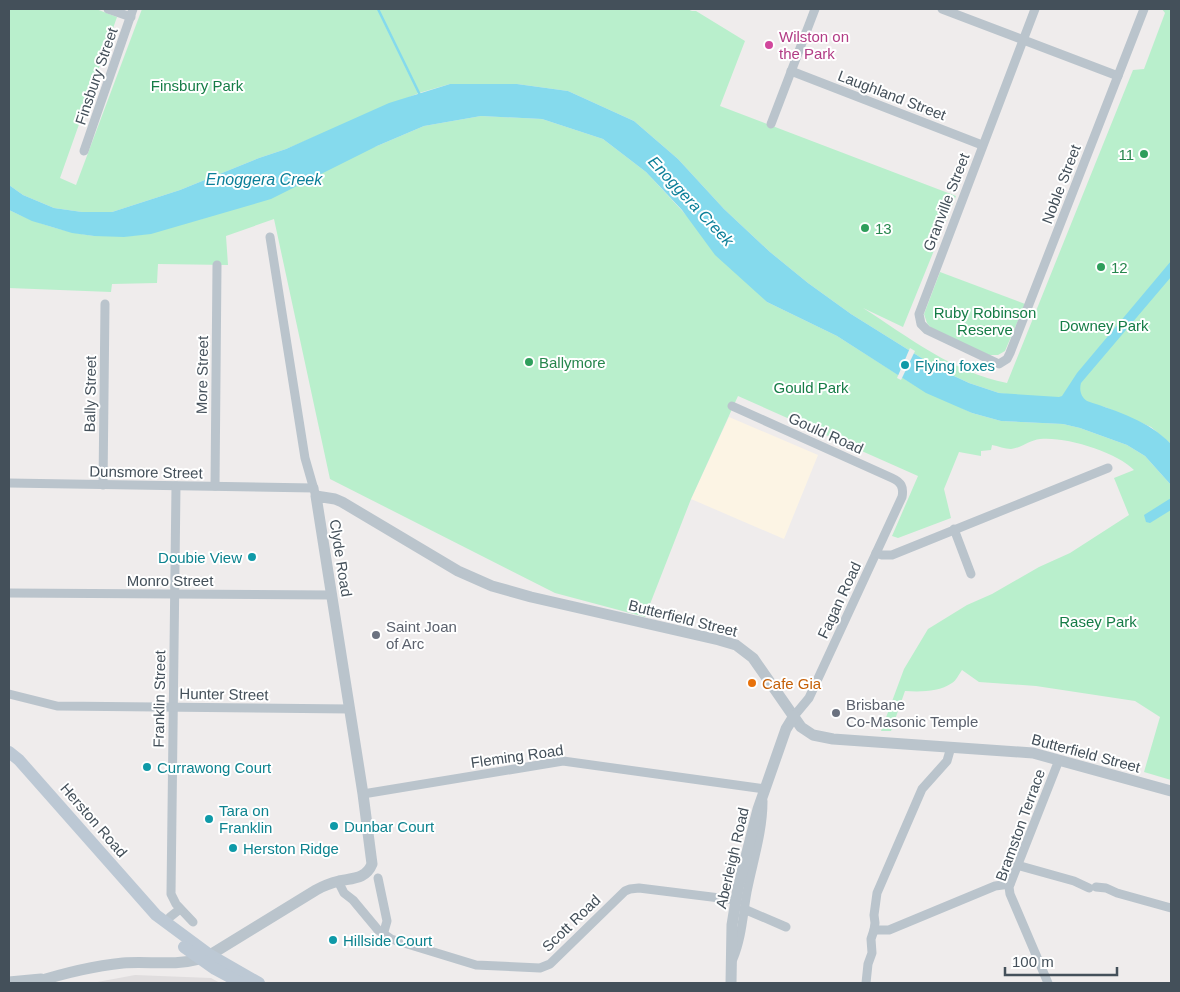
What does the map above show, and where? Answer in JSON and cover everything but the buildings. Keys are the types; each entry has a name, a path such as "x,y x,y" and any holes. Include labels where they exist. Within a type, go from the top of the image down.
{"main road":[{"name":"Herston Road","path":"9,752 19,760 153,912 205,957 241,983"},
{"name":"Herston Road","path":"205,957 259,983"}],"street":[{"path":"108,9 132,13"},
{"path":"771,124 815,9"},
{"path":"942,9 1118,76"},
{"name":"Granville Street","path":"999,364 934,335 923,327 919,320 920,308 1035,9"},
{"name":"Noble Street","path":"999,364 1007,360 1010,353 1144,9"},
{"name":"Finsbury Street","path":"84,151 132,13"},
{"name":"Laughland Street","path":"791,71 982,145"},
{"name":"Clyde Road","path":"270,237 304,451 315,492 373,860 368,872 354,878"},
{"name":"More Street","path":"215,486 217,265"},
{"name":"Bally Street","path":"103,484 105,304"},
{"name":"Gould Road","path":"732,406 892,478 900,483 903,491"},
{"path":"876,553 892,555 1108,468"},
{"name":"Dunsmore Street","path":"282,487 298,484 311,477"},
{"name":"Dunsmore Street","path":"9,483 282,487 315,492"},
{"name":"Franklin Street","path":"176,486 171,894 180,909 193,922"},
{"name":"Fagan Road","path":"794,716 809,698 903,491"},
{"name":"Butterfield Street","path":"315,492 338,500 458,570 492,586 530,597 736,645 753,658 801,727 816,736 1025,752 1171,792"},
{"path":"954,529 971,574"},
{"name":"Monro Street","path":"9,592 332,595"},
{"name":"Hunter Street","path":"9,694 57,706 350,709"},
{"name":"Aberleigh Road","path":"730,983 732,924 752,830 786,728 794,716"},
{"path":"866,983 868,964 872,952 871,939 875,923 874,915 877,893 922,789 947,761 950,747"},
{"name":"Bramston Terrace","path":"1048,983 1010,894 1010,884 1059,760"},
{"name":"Fleming Road","path":"363,794 563,761 764,791"},
{"name":"Aberleigh Road","path":"732,961 739,943 744,909 762,824 764,791"},
{"path":"1017,865 1074,881 1085,887 1104,888 1171,908"},
{"path":"9,982 29,982 122,963 178,963 205,957 316,890 338,881 354,878"},
{"path":"353,900 349,892 354,878"},
{"path":"378,878 388,921 383,935"},
{"name":"Scott Road","path":"338,881 343,892 353,900 383,935 476,965 540,968 550,964 625,891 630,889 639,888 736,900"},
{"path":"874,930 890,930 995,886 1010,884"},
{"path":"170,918 180,909"},
{"path":"744,909 786,927"}],"shaded area":[{"path":"729,417 818,455 784,539 691,499"},
{"path":"135,975 211,978 220,983 92,983"}],"green space":[{"path":"9,9 96,9 117,17 60,178 76,185 142,9 687,9 696,11 745,41 720,106 956,196 903,327 863,308 950,362 987,378 1007,383 1133,70 1144,69 1165,13 1162,9 1171,9 1171,444 1151,427 1105,407 999,393 969,383 939,369 851,314 808,283 770,252 724,209 678,159 634,121 568,91 517,84 450,84 419,93 286,149 180,190 112,212 82,212 54,208 23,195 9,185"},
{"name":"Ballymore","path":"481,116 542,119 603,139 646,172 767,302 837,336 911,383 972,413 1001,421 1063,424 1080,428 1127,445 1145,456 1171,485 1171,780 1144,772 1160,717 1135,701 1036,686 979,682 962,670 956,679 947,686 935,690 905,691 891,731 881,731 904,669 928,629 967,605 1070,553 1129,515 1114,478 1134,470 1126,463 1103,451 1063,440 1040,439 1011,449 992,445 991,450 981,451 981,456 959,452 944,489 951,518 898,538 892,536 918,476 738,396 691,499 645,617 555,593 330,479 274,219 226,236 228,265 158,264 157,283 112,284 111,292 9,288 9,210 50,226 94,236 377,146 424,126"},
{"name":"Ruby Robinson Reserve","path":"940,272 1025,304 1005,351 998,355 989,355 933,330 927,323 924,314"}],"water":[{"name":"Enoggera Creek","path":"450,84 517,84 568,91 634,121 678,159 724,209 770,252 808,283 851,314 939,369 969,383 999,393 1062,396 1077,373 1171,261 1171,277 1081,383 1080,388 1082,395 1087,401 1143,423 1171,444 1171,485 1145,456 1127,445 1063,424 1001,421 972,413 926,393 837,336 767,302 715,255 682,210 646,172 603,139 542,119 481,116 424,126 377,146 271,199 151,234 124,237 72,233 32,221 9,210 9,185 23,195 54,208 82,212 112,212 180,190 286,149 389,103"},
{"path":"1171,498 1171,510 1150,523 1146,522 1144,515"}],"pier":[{"path":"910,348 915,351 901,380 897,378"}],"waterway":[{"path":"378,9 420,95"}],"place":[{"name":"Wilston on the Park","path":"769,45"},
{"name":"11","path":"1144,154"},
{"name":"13","path":"865,228"},
{"name":"12","path":"1101,267"},
{"name":"Ballymore","path":"529,362"},
{"name":"Flying foxes","path":"905,365"},
{"name":"Doubie View","path":"252,557"},
{"name":"Saint Joan of Arc","path":"376,635"},
{"name":"Cafe Gia","path":"752,683"},
{"name":"Brisbane Co-Masonic Temple","path":"836,713"},
{"name":"Currawong Court","path":"147,767"},
{"name":"Tara on Franklin","path":"209,819"},
{"name":"Dunbar Court","path":"334,826"},
{"name":"Herston Ridge","path":"233,848"},
{"name":"Hillside Court","path":"333,940"}],"park label":[{"name":"Finsbury Park","path":"197,85"},
{"name":"Downey Park","path":"1104,325"},
{"name":"Gould Park","path":"811,387"},
{"name":"Rasey Park","path":"1098,621"}]}
